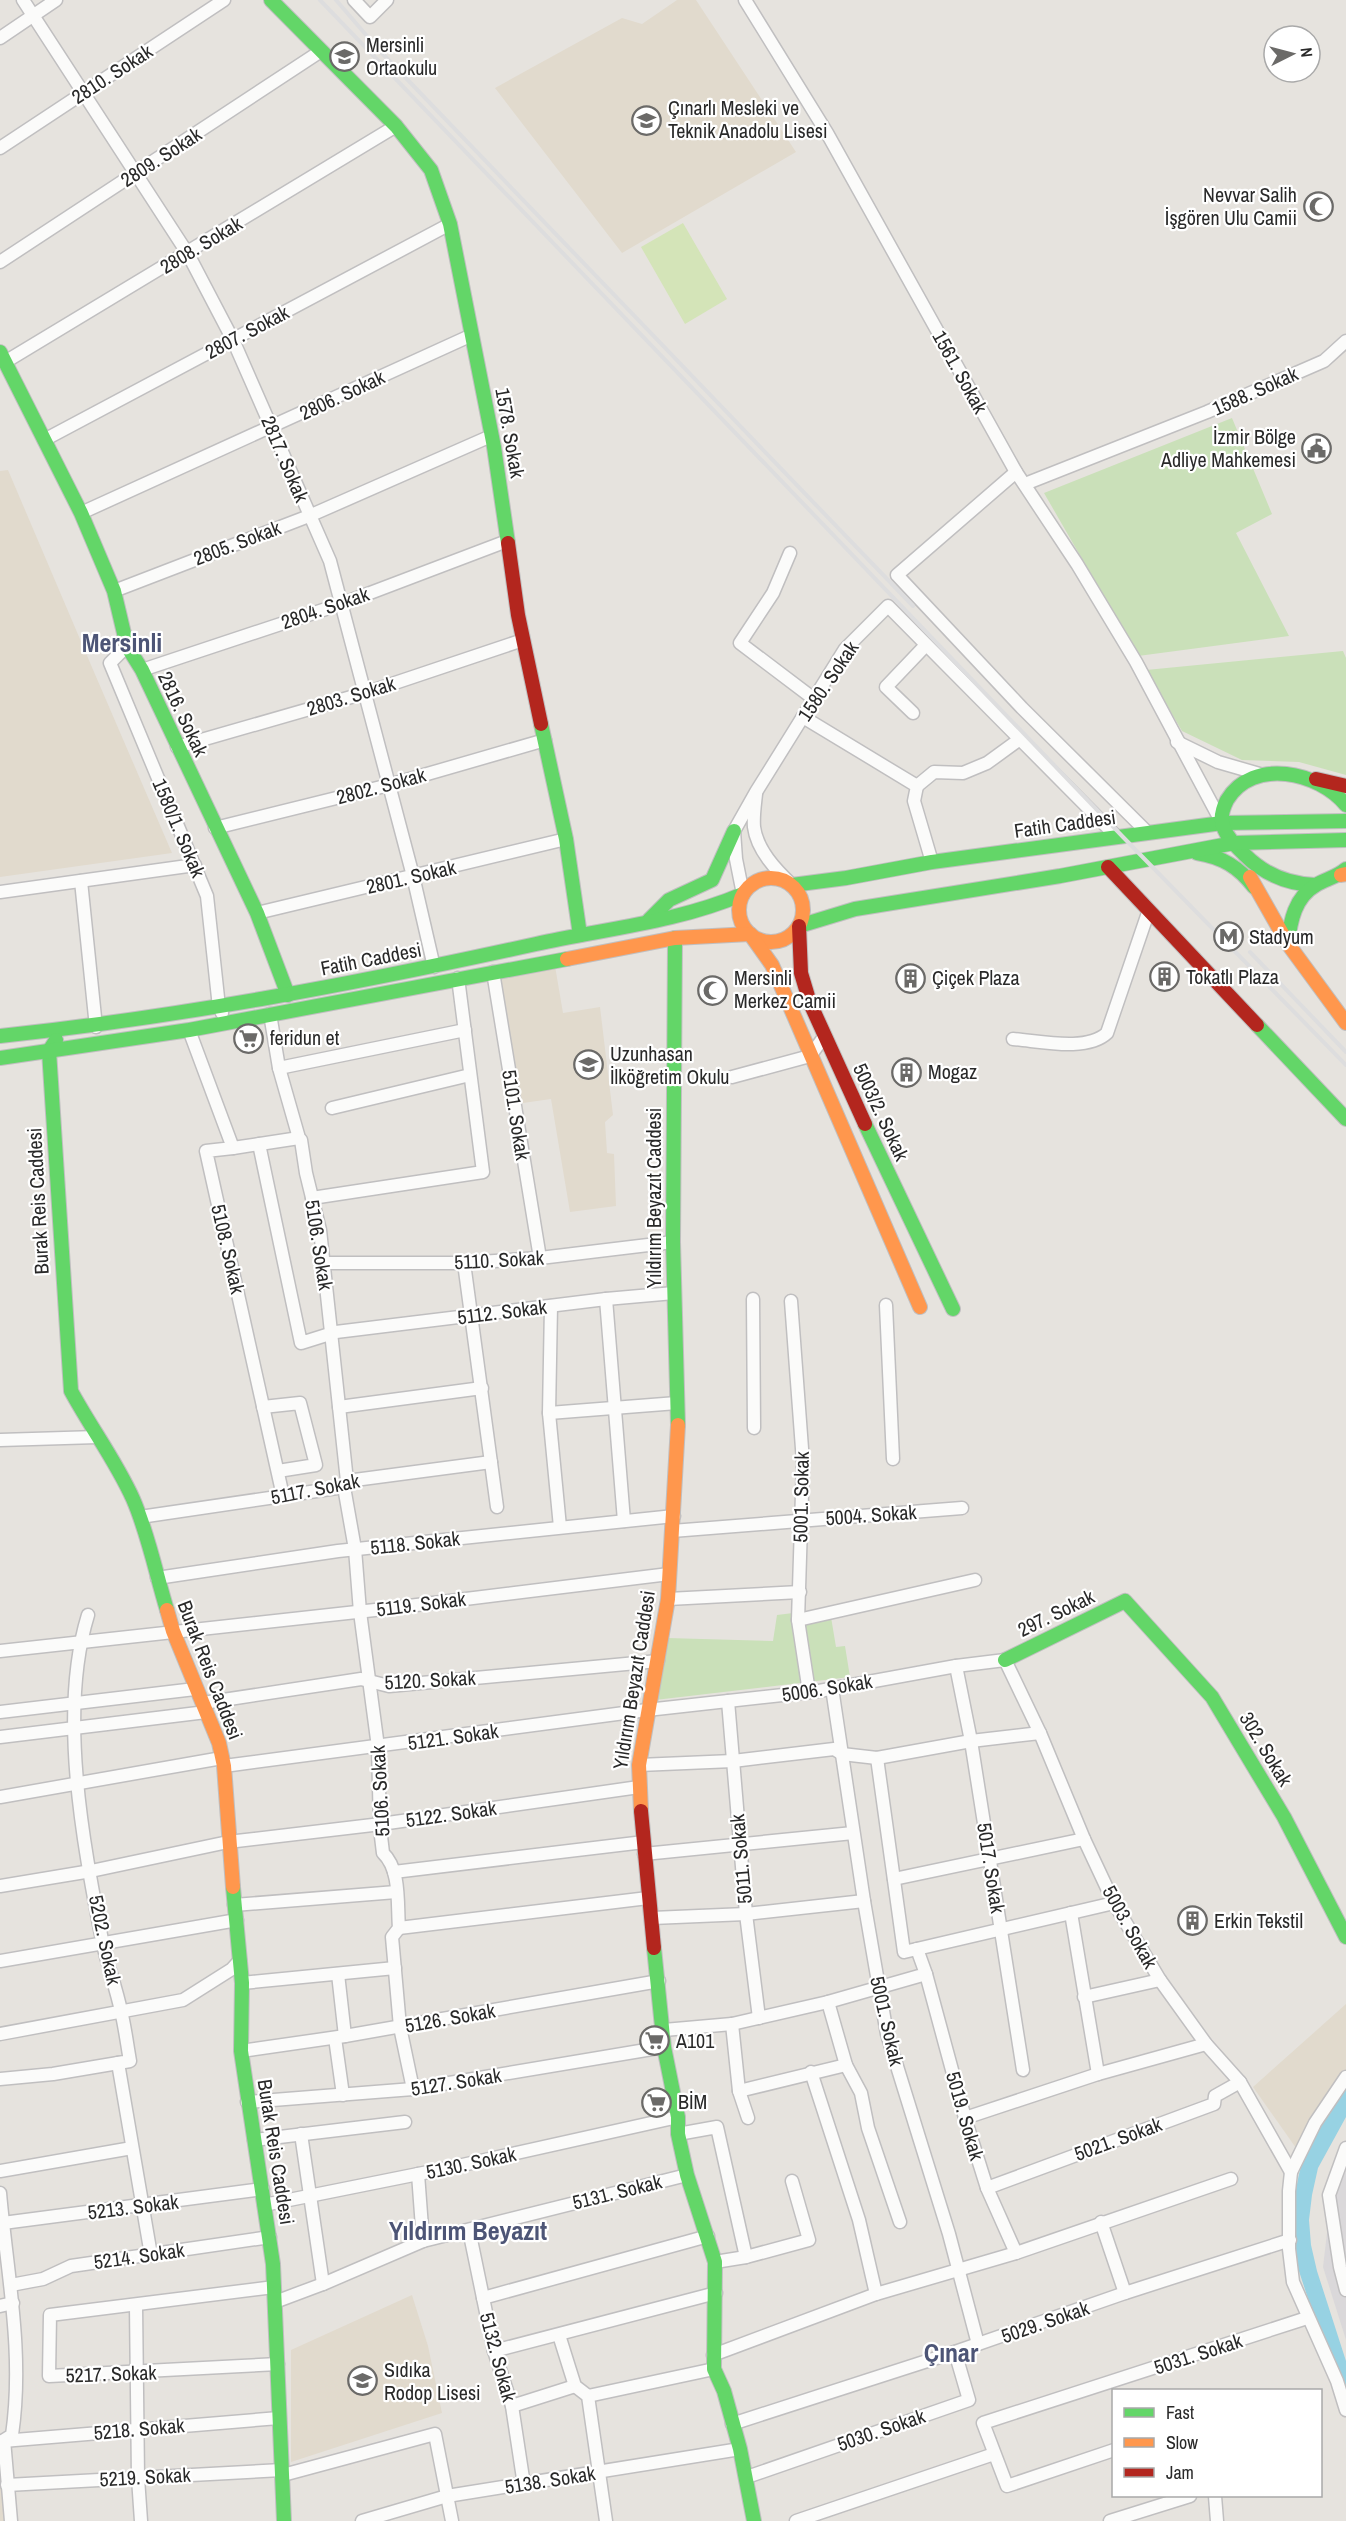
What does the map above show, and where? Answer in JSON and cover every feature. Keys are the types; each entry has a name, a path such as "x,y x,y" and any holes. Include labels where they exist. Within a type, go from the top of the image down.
{"main road":[{"name":"1578. Sokak","path":"271,0 396,126 430,170 450,224 491,435 523,640 566,839 580,935"},
{"name":"2816. Sokak","path":"2,357 81,513 114,591 127,646 141,670 257,912 288,995"},
{"path":"1254,887 1238,848 1222,823 1224,807 1233,791 1244,783 1263,775 1316,779 1346,786"},
{"path":"1316,779 1343,800 1346,806"},
{"name":"Fatih Caddesi","path":"792,885 846,878 932,862 1222,823 1346,821"},
{"path":"647,921 669,900 712,880 734,831"},
{"path":"799,926 855,909 1189,852 1346,840"},
{"path":"1238,848 1263,871 1280,880 1297,885 1315,885"},
{"path":"1189,852 1213,855 1230,862 1244,873 1288,944 1346,1023"},
{"path":"1108,867 1346,1119"},
{"path":"1288,944 1288,926 1301,898 1315,885 1344,872"},
{"path":"765,878 775,878 792,885 799,894 802,904 799,926 793,933 777,941 758,939 750,934 740,915 743,894 749,886 765,878"},
{"name":"Fatih Caddesi","path":"0,1036 96,1027 288,995 434,967 647,921 725,902 743,894"},
{"name":"5003/2. Sokak","path":"799,926 801,973 810,1003 953,1308"},
{"name":"Fatih Caddesi","path":"0,1058 189,1030 675,938 750,934"},
{"name":"5003/2. Sokak","path":"750,934 772,965 920,1307"},
{"name":"Yıldırım Beyazıt Caddesi","path":"675,938 673,1242 678,1439 668,1599 658,1662 647,1710 639,1765 639,1787 664,2047 687,2175 715,2262 714,2362 747,2476 751,2521"},
{"path":"49,1051 61,1036 96,1027"},
{"name":"Burak Reis Caddesi","path":"49,1051 71,1391 123,1476 140,1517 173,1631 195,1689 205,1708 223,1762 228,1842 242,1983 241,2051 247,2102 270,2237 284,2521"},
{"name":"297. Sokak","path":"1005,1660 1125,1601"},
{"name":"302. Sokak","path":"1125,1601 1212,1697 1284,1817 1346,1937"}],"street":[{"name":"2817. Sokak","path":"23,0 188,254 233,340 330,561 413,876 434,967"},
{"path":"0,38 56,0"},
{"name":"2810. Sokak","path":"0,148 224,0"},
{"path":"354,0 370,17 387,0"},
{"name":"1561. Sokak","path":"745,0 827,133 1016,472 1077,564 1136,662 1222,823"},
{"name":"2809. Sokak","path":"0,262 321,51"},
{"name":"2808. Sokak","path":"2,357 188,254 396,126"},
{"name":"2807. Sokak","path":"44,440 450,224"},
{"name":"2806. Sokak","path":"81,513 472,335"},
{"name":"1588. Sokak","path":"1024,484 1207,412 1324,361 1346,341"},
{"name":"2805. Sokak","path":"114,591 309,516 491,435"},
{"path":"1016,472 897,575 1022,708 1148,834"},
{"name":"2804. Sokak","path":"141,670 341,604 507,541"},
{"path":"790,553 773,593 740,643 814,699"},
{"name":"1580. Sokak","path":"734,831 845,649 888,606 1117,837"},
{"name":"2803. Sokak","path":"177,747 365,693 523,640"},
{"path":"913,713 886,687 926,645"},
{"name":"1580/1. Sokak","path":"127,646 110,663 207,896 219,1007 227,1022"},
{"path":"803,717 917,786"},
{"path":"932,862 914,801 917,786 934,772 963,773 987,764 1020,739"},
{"name":"2802. Sokak","path":"215,828 389,785 545,740"},
{"path":"1177,742 1218,762 1263,775"},
{"path":"756,792 754,827 759,840 776,870 792,885"},
{"path":"734,831 736,859 743,894"},
{"name":"2801. Sokak","path":"257,912 566,839"},
{"path":"0,892 195,866"},
{"path":"81,881 96,1027"},
{"path":"1013,1039 1087,1044 1101,1039 1107,1033 1149,910"},
{"name":"5101. Sokak","path":"493,972 540,1258"},
{"path":"312,1198 483,1172 458,978"},
{"name":"5106. Sokak","path":"270,1014 279,1068 301,1140 320,1230 346,1484 356,1549 360,1612 378,1747 383,1853 392,1861 394,1872 399,1928 392,1937 400,2027 413,2089"},
{"path":"189,1030 233,1148 299,1138"},
{"path":"279,1068 465,1030"},
{"path":"732,1077 810,1056 824,1037"},
{"path":"332,1108 471,1076"},
{"name":"5112. Sokak","path":"259,1144 301,1343 336,1332 606,1299 674,1293"},
{"name":"5108. Sokak","path":"233,1148 206,1151 283,1496"},
{"name":"5110. Sokak","path":"324,1263 464,1263 540,1258 673,1242"},
{"path":"464,1263 496,1507"},
{"path":"606,1299 624,1521"},
{"path":"753,1299 754,1428"},
{"name":"5001. Sokak","path":"791,1301 803,1462 798,1620 808,1692"},
{"path":"886,1305 893,1459"},
{"path":"551,1306 549,1413 560,1527"},
{"path":"339,1407 482,1388"},
{"path":"263,1407 300,1403 316,1465 278,1471"},
{"path":"549,1413 676,1403"},
{"path":"0,1440 98,1437"},
{"name":"5117. Sokak","path":"140,1517 491,1462"},
{"name":"5004. Sokak","path":"672,1532 962,1508"},
{"name":"5118. Sokak","path":"157,1578 356,1549 674,1516"},
{"name":"5119. Sokak","path":"0,1651 360,1612 669,1574"},
{"path":"798,1620 975,1580"},
{"path":"668,1599 800,1592"},
{"name":"5202. Sokak","path":"88,1614 79,1643 74,1728 76,1782 102,1942 122,2012 130,2061 118,2063"},
{"name":"5006. Sokak","path":"647,1710 808,1692 956,1665 1005,1660"},
{"name":"5003. Sokak","path":"1005,1660 1040,1733 1084,1839 1114,1903 1160,1980 1206,2044 1240,2082 1291,2172"},
{"name":"5120. Sokak","path":"0,1737 205,1708 361,1679 389,1686 658,1662"},
{"name":"5017. Sokak","path":"956,1665 971,1741 1023,2070"},
{"name":"5001. Sokak","path":"832,1688 853,1833 887,2034 909,2110 914,2116 978,2344"},
{"path":"0,1712 76,1701 195,1689"},
{"name":"5011. Sokak","path":"728,1701 746,1914 759,2018"},
{"name":"5121. Sokak","path":"0,1797 76,1782 223,1762 378,1747 647,1710"},
{"path":"639,1765 733,1761 834,1749 842,1754 877,1758 971,1741 1040,1733"},
{"path":"877,1758 904,1952 1114,1903"},
{"name":"5122. Sokak","path":"0,1886 91,1871 228,1842 381,1824 639,1787"},
{"path":"394,1872 644,1848 740,1844 853,1833"},
{"path":"894,1879 1084,1839"},
{"path":"234,1905 396,1892"},
{"path":"399,1928 648,1898"},
{"path":"652,1918 746,1914 864,1901"},
{"path":"1071,1913 1098,2074"},
{"path":"0,1961 237,1920"},
{"name":"5019. Sokak","path":"917,1949 987,2188 1016,2253"},
{"path":"0,2034 183,2000 232,1969 240,1960"},
{"path":"242,1983 395,1968"},
{"path":"338,1974 343,2094"},
{"path":"664,2030 732,2024 828,2002 926,1974"},
{"path":"1084,1997 1160,1980"},
{"name":"5126. Sokak","path":"241,2051 400,2027 659,1981"},
{"path":"828,2002 846,2065 861,2093 872,2138 900,2222"},
{"path":"732,2024 739,2091 748,2118"},
{"path":"965,2118 1098,2074 1206,2044"},
{"name":"5127. Sokak","path":"247,2102 413,2089 664,2047"},
{"path":"0,2079 53,2074 118,2063 151,2255"},
{"path":"739,2091 846,2065"},
{"path":"811,2072 859,2220 876,2294"},
{"path":"1346,2077 1315,2123 1291,2172 1290,2240 1293,2282 1307,2318 1337,2381 1346,2410"},
{"name":"5021. Sokak","path":"987,2188 1214,2104 1215,2096 1240,2082"},
{"name":"5130. Sokak","path":"264,2205 678,2117"},
{"path":"254,2140 405,2122"},
{"path":"678,2134 717,2127 746,2257"},
{"path":"301,2134 323,2284"},
{"path":"0,2172 132,2148"},
{"path":"1346,2148 1329,2195 1340,2267 1346,2290"},
{"path":"418,2174 423,2241"},
{"name":"5131. Sokak","path":"275,2302 423,2241 687,2175"},
{"path":"588,2396 714,2362 876,2294 1016,2253 1231,2179"},
{"path":"715,2262 746,2257 809,2240 792,2181"},
{"name":"5213. Sokak","path":"3,2223 263,2189"},
{"path":"0,2193 13,2303 17,2375 12,2434 2,2441 11,2521"},
{"path":"1101,2222 1125,2294"},
{"name":"5132. Sokak","path":"469,2230 494,2351 512,2406 524,2485"},
{"path":"483,2298 708,2236"},
{"name":"5214. Sokak","path":"11,2285 43,2279 71,2266 270,2237"},
{"name":"5029. Sokak","path":"732,2424 1290,2240"},
{"name":"5217. Sokak","path":"274,2287 50,2315 49,2376 278,2364"},
{"path":"494,2351 716,2293"},
{"path":"0,2306 13,2303"},
{"path":"136,2306 138,2478 141,2521"},
{"name":"5031. Sokak","path":"994,2454 983,2423 1307,2318"},
{"path":"559,2335 575,2386 588,2396 597,2472 606,2521"},
{"name":"5030. Sokak","path":"747,2476 969,2400 955,2352"},
{"path":"512,2406 575,2386"},
{"name":"5218. Sokak","path":"2,2441 279,2418"},
{"name":"5219. Sokak","path":"7,2485 283,2473 435,2434 447,2496"},
{"name":"5138. Sokak","path":"362,2521 447,2496 740,2449"},
{"path":"796,2521 994,2454 1007,2486 1112,2450"},
{"path":"447,2496 452,2521"},
{"path":"1110,2521 1187,2497"},
{"path":"1215,2497 1217,2521"}],"shaded area":[{"name":"Çınarlı Mesleki ve Teknik Anadolu Lisesi","path":"677,0 696,0 796,152 622,253 495,88 622,18 642,24"},
{"path":"8,470 172,853 0,877 0,471"},
{"path":"555,966 563,1013 600,1007 613,1115 605,1122 607,1153 614,1154 616,1206 570,1212 551,1099 516,1104 497,977"},
{"path":"1346,2004 1346,2070 1296,2148 1253,2087"},
{"path":"1346,2149 1346,2340 1323,2267 1335,2165"},
{"name":"Sıdıka Rodop Lisesi","path":"412,2295 428,2346 442,2413 291,2462 291,2350"},
{"path":"0,2454 8,2521 0,2521"}],"green space":[{"path":"683,223 727,299 685,324 641,247"},
{"path":"1232,418 1272,514 1236,533 1289,636 1138,656 1044,493"},
{"path":"1343,651 1346,658 1346,775 1299,762 1242,760 1182,731 1146,670"},
{"path":"793,1613 831,1617 836,1647 845,1646 850,1677 655,1700 667,1638 773,1641 777,1615"}],"water":[{"path":"1346,2084 1346,2117 1318,2168 1309,2220 1311,2245 1317,2271 1346,2361 1346,2414 1294,2256 1294,2199 1306,2150 1327,2111"}],"railway":[{"path":"320,0 1123,837 1346,1065"},
{"path":"336,0 379,50 913,606"},
{"path":"1250,952 1346,1052"}],"traffic: fast":[{"path":"271,0 396,126 431,170 450,224 494,447 508,543"},
{"path":"0,352 81,513 114,591 127,646 142,670 257,913 288,995"},
{"path":"541,724 566,839 580,935"},
{"path":"1315,885 1295,883 1277,877 1253,862 1232,842 1225,830 1222,820 1224,806 1238,787 1253,778 1269,774 1286,774 1320,784 1346,805"},
{"path":"792,885 846,878 932,862 1222,823 1346,821"},
{"path":"649,920 669,900 712,880 734,831"},
{"path":"799,926 855,909 1060,876 1234,843 1346,840"},
{"path":"1197,853 1229,864 1254,887"},
{"path":"1288,944 1292,918 1303,896 1316,885 1346,869"},
{"path":"0,1036 202,1009 336,985 641,924 693,912 743,894"},
{"path":"675,938 673,1242 678,1425"},
{"path":"0,1058 189,1030 567,959"},
{"path":"1257,1025 1346,1119"},
{"path":"56,1040 49,1051 71,1391 133,1499 167,1610"},
{"path":"865,1124 953,1309"},
{"path":"1005,1660 1125,1601 1212,1697 1284,1817 1346,1937"},
{"path":"233,1887 242,1983 241,2051 273,2264 284,2521"},
{"path":"654,1948 664,2047 678,2117 678,2134 687,2175 715,2262 714,2369 724,2391 740,2449 754,2521"}],"traffic: slow":[{"path":"1341,875 1346,874"},
{"path":"1250,877 1288,944 1346,1023"},
{"path":"771,878 789,884 797,892 803,910 797,928 789,936 771,942 753,936 745,928 739,910 745,892 753,884 771,878"},
{"path":"750,934 772,965 920,1307"},
{"path":"567,959 675,938 750,934"},
{"path":"641,1811 639,1765 668,1599 678,1425"},
{"path":"167,1610 173,1631 219,1743 224,1766 233,1887"}],"traffic: jam":[{"path":"508,543 518,615 541,724"},
{"path":"1316,779 1346,786"},
{"path":"1108,867 1257,1025"},
{"path":"799,926 801,973 810,1003 865,1124"},
{"path":"641,1811 654,1948"}],"place":[{"name":"Mersinli Ortaokulu","path":"345,56"},
{"name":"Çınarlı Mesleki ve Teknik Anadolu Lisesi","path":"647,120"},
{"name":"Nevvar Salih İşgören Ulu Camii","path":"1318,206"},
{"name":"İzmir Bölge Adliye Mahkemesi","path":"1317,449"},
{"name":"Stadyum","path":"1228,937"},
{"name":"Tokatlı Plaza","path":"1165,977"},
{"name":"Çiçek Plaza","path":"911,978"},
{"name":"Mersinli Merkez Camii","path":"713,990"},
{"name":"feridun et","path":"249,1038"},
{"name":"Uzunhasan İlköğretim Okulu","path":"589,1065"},
{"name":"Mogaz","path":"907,1072"},
{"name":"Erkin Tekstil","path":"1193,1921"},
{"name":"A101","path":"655,2041"},
{"name":"BİM","path":"657,2102"},
{"name":"Sıdıka Rodop Lisesi","path":"363,2381"}],"district":[{"name":"Mersinli","path":"122,643"},
{"name":"Yıldırım Beyazıt","path":"468,2231"},
{"name":"Çınar","path":"951,2353"}]}
